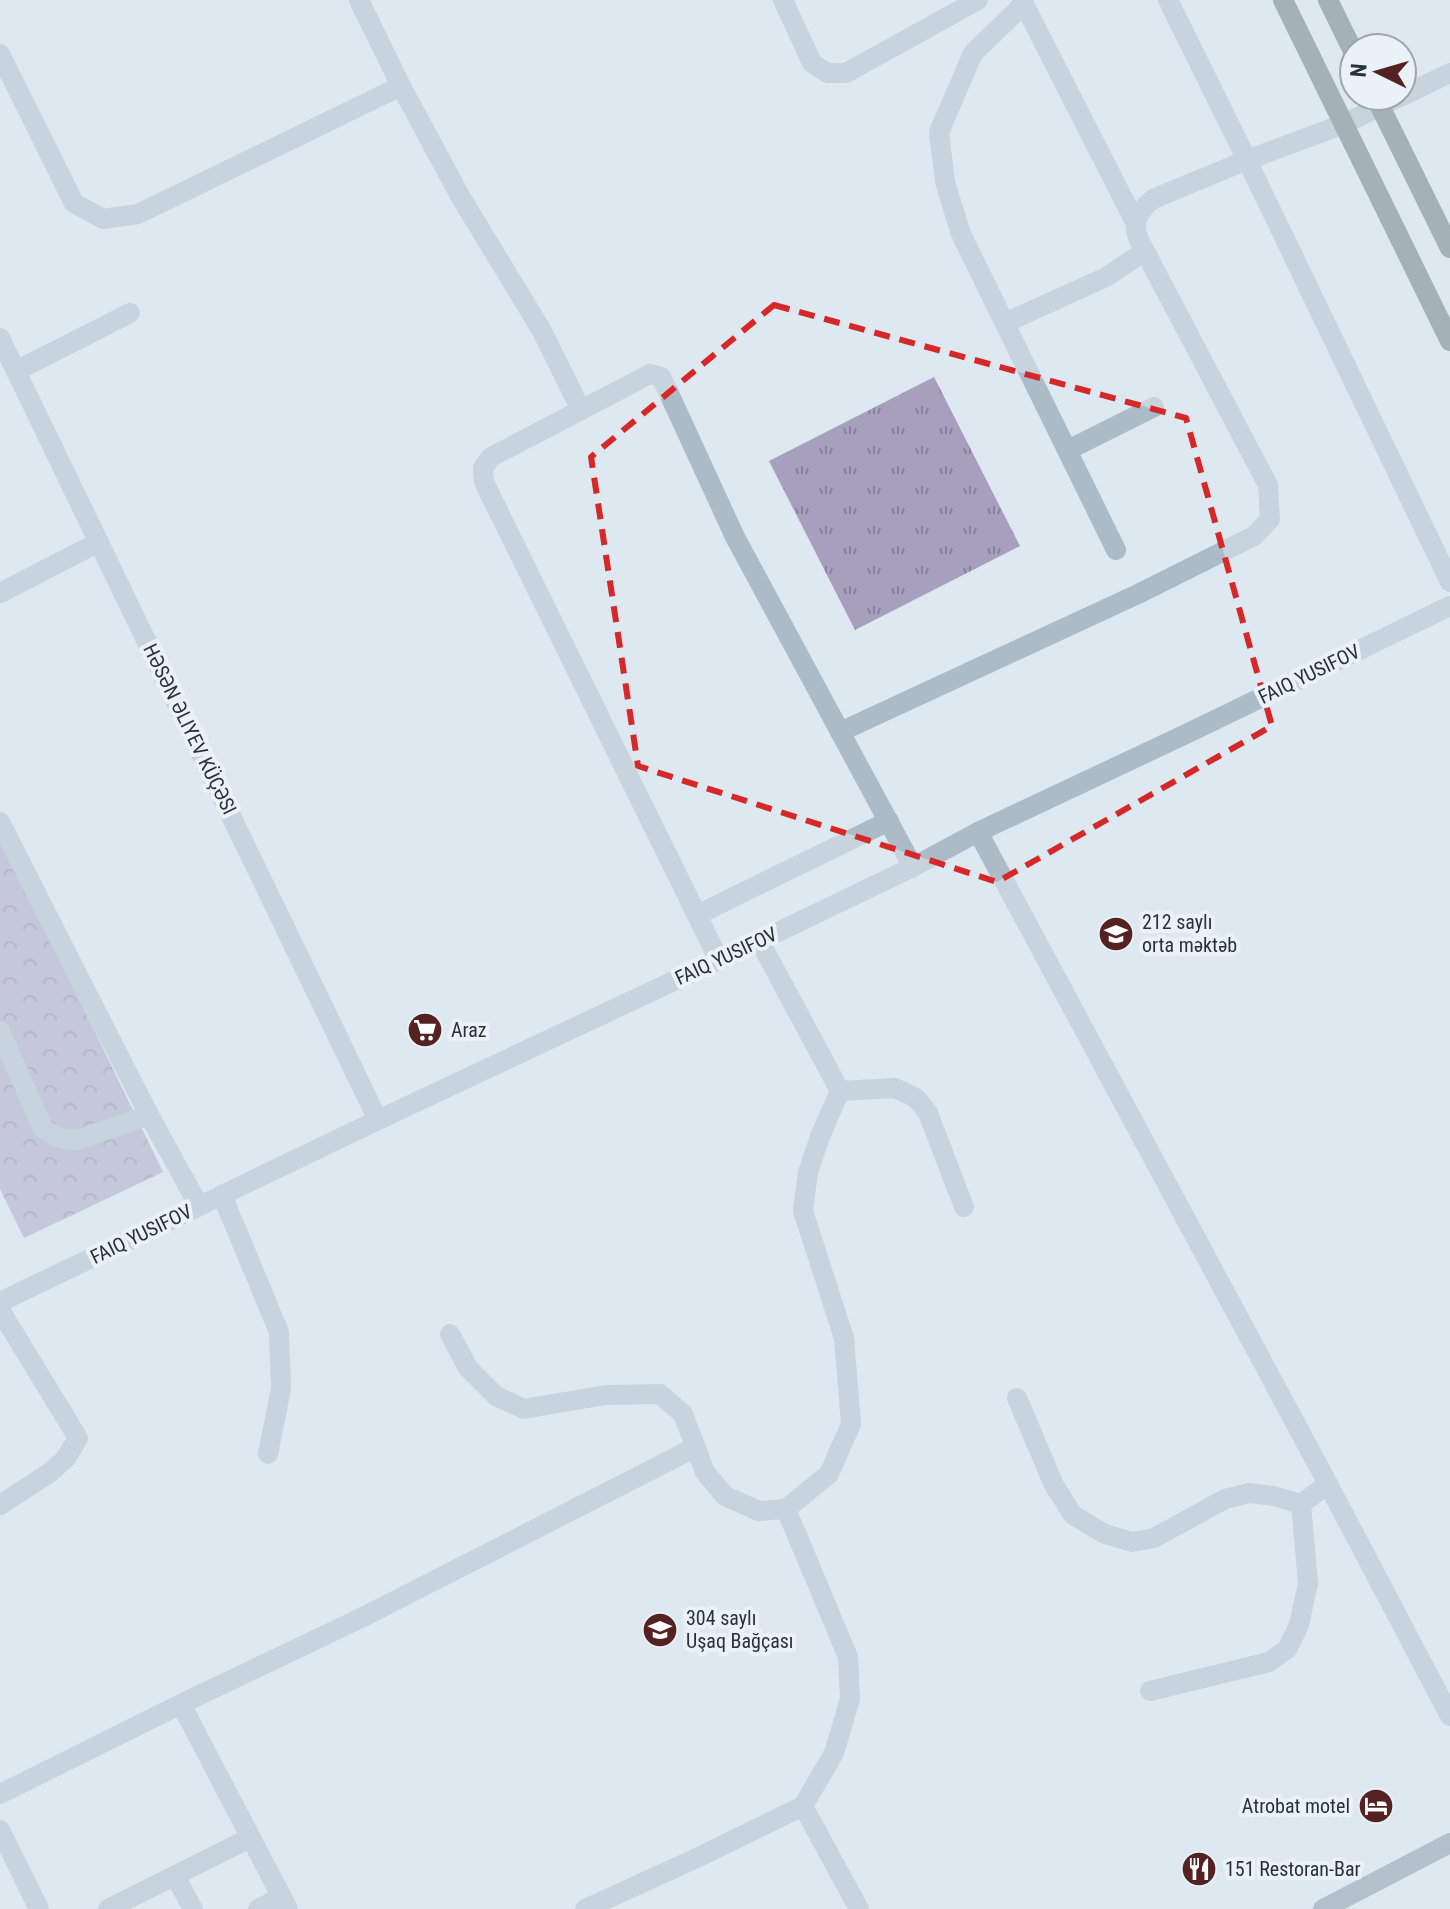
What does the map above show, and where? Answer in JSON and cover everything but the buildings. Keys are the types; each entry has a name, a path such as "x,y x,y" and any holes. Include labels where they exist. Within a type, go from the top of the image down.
{"main road":[{"path":"1283,0 1450,341"},
{"path":"1328,0 1344,32"},
{"path":"1383,112 1450,248"},
{"path":"1323,1909 1450,1843"}],"street":[{"path":"359,0 460,196 542,331 581,410"},
{"path":"783,0 812,63 827,73 846,73 978,0"},
{"path":"1168,0 1450,582"},
{"path":"1116,550 961,234 945,182 939,132 973,53 1023,2 1135,222"},
{"path":"0,54 74,203 103,219 138,214 401,86"},
{"path":"1418,88 1450,73"},
{"path":"840,732 1138,594 1254,536 1270,519 1268,485 1175,312 1135,231 1135,222 1140,210 1153,199 1344,124 1362,112"},
{"path":"1005,323 1106,277 1145,251"},
{"path":"16,371 130,313"},
{"name":"HƏSƏN ƏLIYEV KÜÇƏSI","path":"0,338 378,1120"},
{"path":"719,960 484,482 483,468 491,457 650,374 661,377 735,537 913,867"},
{"path":"1068,450 1154,407"},
{"path":"0,593 99,542"},
{"name":"FAIQ YUSIFOV","path":"0,1302 913,867 978,832 1450,606"},
{"path":"697,915 889,821"},
{"path":"1,828 199,1206"},
{"path":"978,832 1450,1716"},
{"path":"759,940 840,1091"},
{"path":"0,1031 43,1129 62,1139 77,1140 149,1115"},
{"path":"840,1091 895,1088 916,1098 928,1113 964,1207"},
{"path":"450,1334 468,1368 496,1396 524,1409 605,1395 660,1394 683,1414 705,1472 725,1496 759,1511 786,1509 829,1474 851,1424 844,1338 803,1211 808,1172 840,1091"},
{"path":"222,1195 279,1332 281,1389 268,1454"},
{"path":"0,1310 78,1438 66,1458 51,1472 0,1505"},
{"path":"1017,1398 1054,1485 1073,1515 1105,1534 1132,1542 1154,1538 1225,1499 1249,1493 1301,1504"},
{"path":"0,1794 363,1617 696,1447"},
{"path":"1301,1504 1328,1484"},
{"path":"1150,1691 1269,1662 1287,1649 1299,1625 1308,1583 1301,1504"},
{"path":"585,1909 803,1806 834,1753 850,1699 848,1657 786,1509"},
{"path":"181,1704 285,1903 258,1909"},
{"path":"803,1806 859,1909"},
{"path":"0,1830 39,1909"},
{"path":"108,1909 250,1838"},
{"path":"0,1878 20,1868"},
{"path":"175,1876 193,1909"}],"highlighted area":[{"path":"774,305 1186,418 1272,726 997,882 638,766 591,457"}],"green space":[{"path":"934,377 1020,546 855,630 769,461"},
{"path":"0,836 163,1172 24,1238 0,1189"}],"place":[{"name":"212 saylı orta məktəb","path":"1116,934"},
{"name":"Araz","path":"425,1030"},
{"name":"304 saylı Uşaq Bağçası","path":"660,1630"},
{"name":"Atrobat motel","path":"1376,1806"},
{"name":"151 Restoran-Bar","path":"1199,1869"}]}
